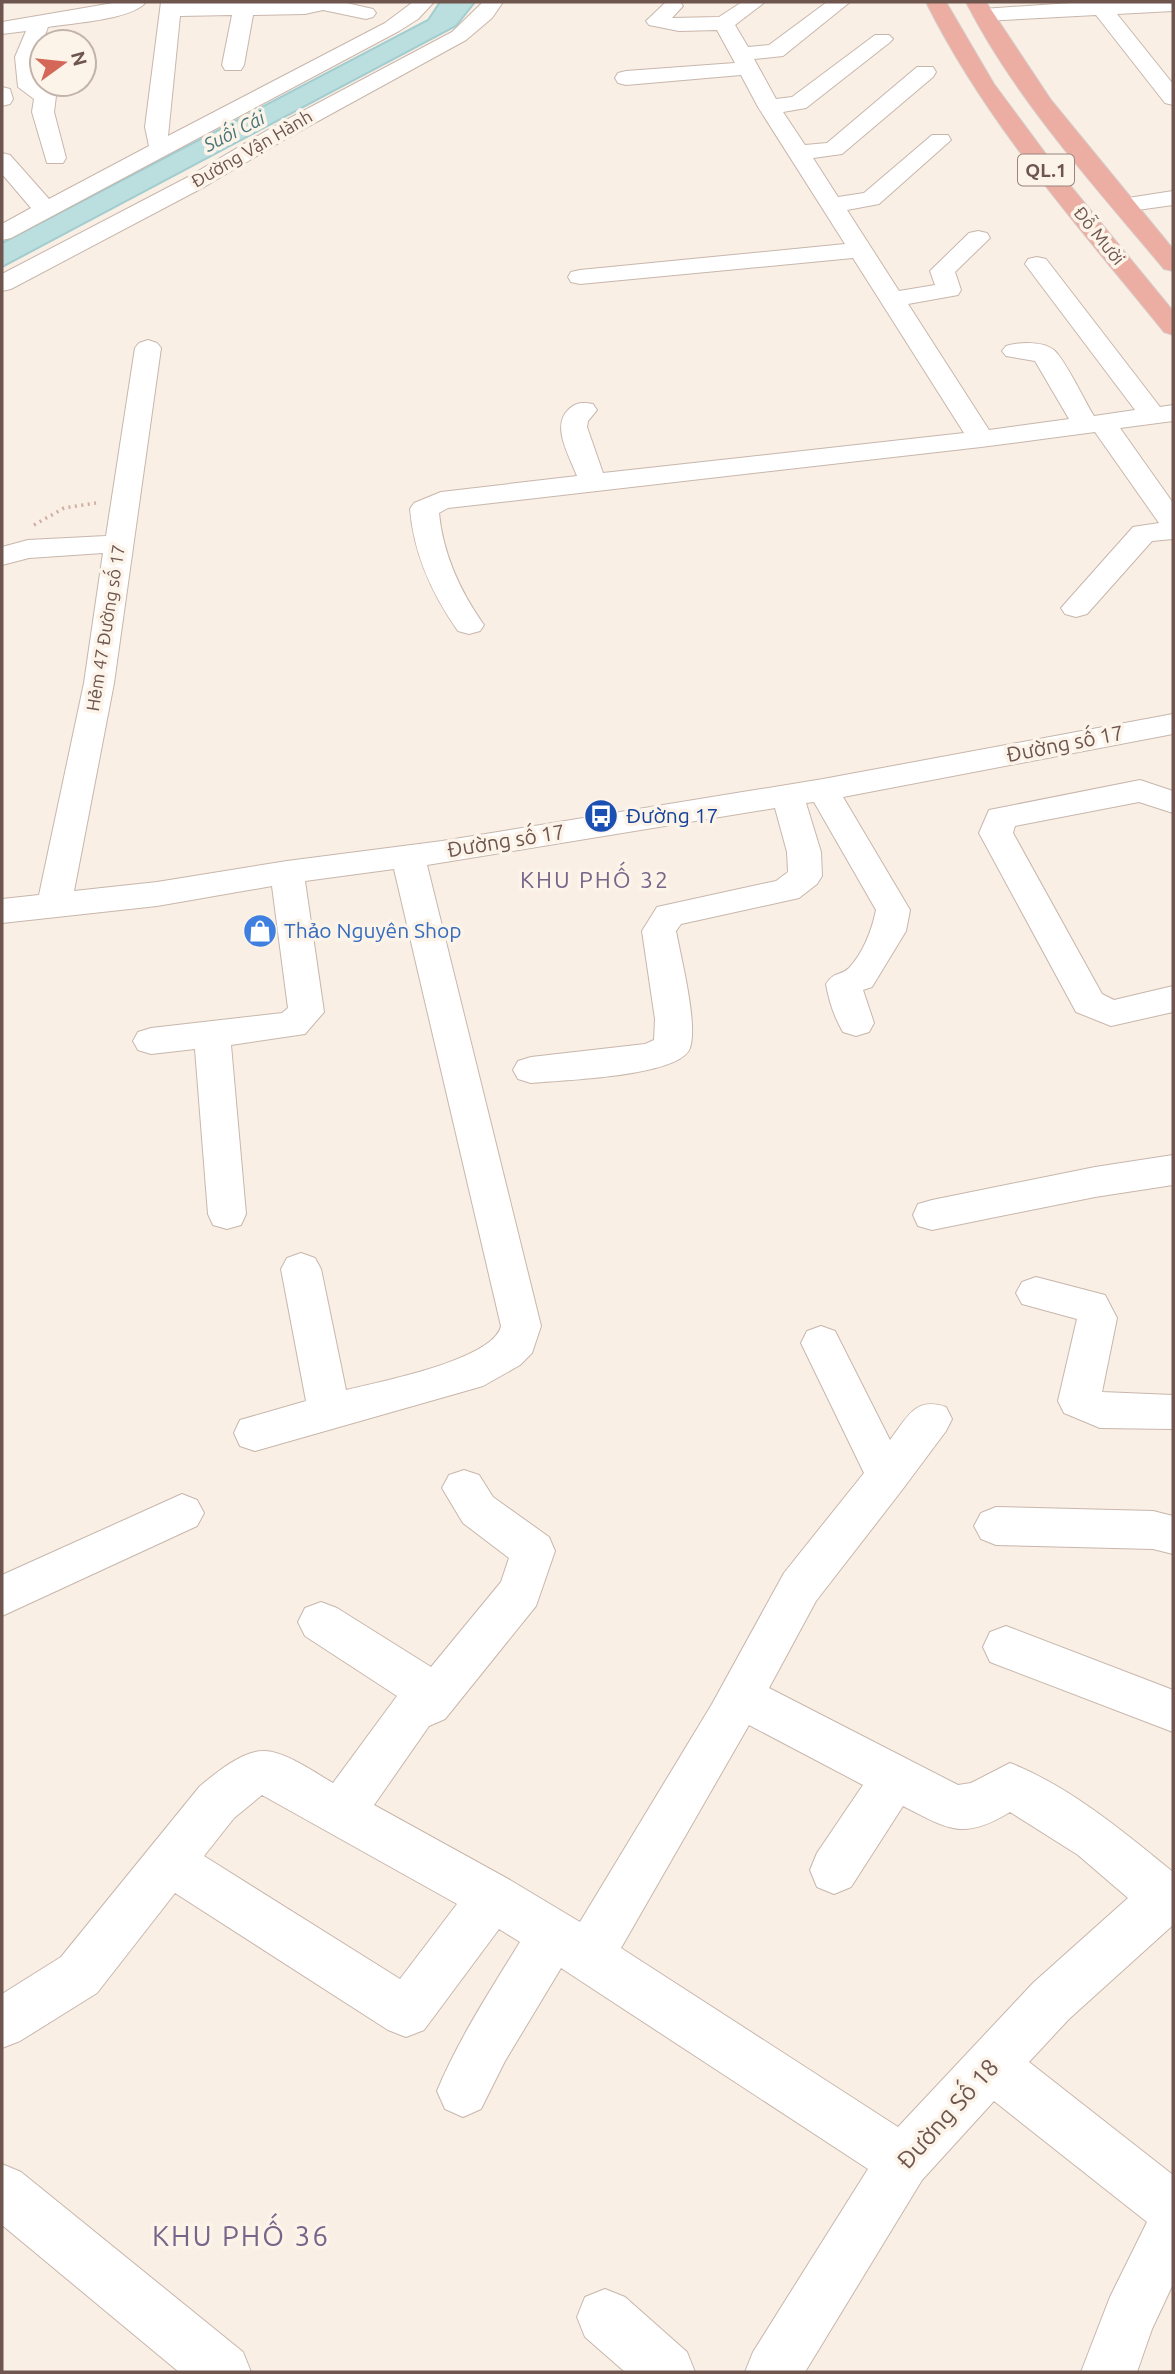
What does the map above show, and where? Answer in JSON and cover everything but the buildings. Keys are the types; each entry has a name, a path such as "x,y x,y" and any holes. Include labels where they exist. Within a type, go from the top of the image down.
{"highway":[{"name":"Đỗ Mười","path":"936,2 984,86 1052,177 1173,327"},
{"name":"Đỗ Mười","path":"953,2 992,71 1102,220 1173,305"},
{"name":"Đỗ Mười","path":"989,8 1040,99 1134,203 1173,236"},
{"name":"Đỗ Mười","path":"1134,203 1173,264"}],"street":[{"path":"2,28 117,10 136,2"},
{"name":"Đường Vận Hành","path":"2,233 393,27 424,2"},
{"name":"Đường Vận Hành","path":"2,284 196,182 351,93 459,36 485,14 493,2"},
{"path":"673,6 656,21 679,25 724,23 755,2"},
{"path":"626,78 746,61 775,51 840,2"},
{"path":"162,149 157,140 156,127 171,6 305,8 323,4 366,13"},
{"path":"1098,5 1173,98"},
{"path":"989,8 1173,5"},
{"path":"233,65 239,7"},
{"path":"39,23 26,57 29,87 45,96 43,112 55,158"},
{"path":"724,23 769,107 981,439"},
{"path":"769,107 798,103 882,39"},
{"path":"799,153 834,149 925,72"},
{"path":"832,205 871,200 940,140"},
{"path":"2,160 46,210"},
{"path":"1134,203 1173,198"},
{"path":"894,299 949,290 942,271 978,238"},
{"path":"580,277 862,250"},
{"path":"1037,264 1163,415"},
{"name":"Hẻm 47 Đường số 17","path":"54,905 99,683 148,348"},
{"path":"1016,351 1038,352 1045,356 1173,523"},
{"path":"583,410 575,418 573,427 593,483"},
{"path":"469,625 454,604 425,532 424,509 441,500 981,439 1163,415"},
{"path":"1076,608 1143,533 1173,530"},
{"path":"2,556 28,549 119,544"},
{"name":"Đường số 17","path":"2,911 157,894 788,796 1173,724"},
{"path":"823,790 893,910 889,931 860,978 844,984 847,1001 856,1023"},
{"path":"1173,802 1140,790 1001,818 996,833 1088,1003 1111,1013 1173,999"},
{"path":"531,1070 650,1057 672,1047 673,1019 659,931 669,915 787,890 805,876 804,852 788,796"},
{"path":"255,1433 484,1367 519,1341 521,1326 408,856"},
{"path":"151,1041 292,1025 306,1012 287,872"},
{"path":"212,1034 227,1214"},
{"path":"932,1215 1095,1182 1173,1170"},
{"path":"301,1269 329,1412"},
{"path":"1036,1293 1091,1306 1097,1318 1079,1401 1100,1411 1173,1412"},
{"path":"821,1343 887,1477"},
{"path":"463,2091 488,2043 571,1945 740,1697 800,1587 931,1419"},
{"path":"341,1812 413,1711 429,1704 520,1592 533,1550 478,1510 464,1488"},
{"path":"2,1596 182,1513"},
{"path":"996,1526 1153,1530 1173,1535"},
{"path":"321,1622 436,1696"},
{"path":"1006,1647 1173,1711"},
{"path":"740,1697 955,1808 979,1804 1010,1785 1095,1839 1171,1899"},
{"path":"2,2023 79,1975 217,1802 244,1780 262,1773 277,1777 493,1897 903,2161"},
{"path":"834,1870 895,1777"},
{"path":"169,1861 406,2012 493,1897"},
{"name":"Đường Số 18","path":"773,2372 903,2161 1051,2001 1143,1916 1171,1899"},
{"path":"991,2065 1173,2208"},
{"path":"2,2191 223,2372"},
{"path":"1109,2372 1137,2295 1173,2228"},
{"path":"605,2317 667,2372"}],"path":[{"path":"31,527 49,513 70,504 125,501"}],"water":[{"name":"Suối Cái","path":"440,2 475,2 456,26 2,267 2,243 428,20"}],"place":[{"name":"Đường 17","path":"601,816"},
{"name":"Thảo Nguyên Shop","path":"260,931"}],"district":[{"name":"KHU PHỐ 32","path":"595,880"},
{"name":"KHU PHỐ 36","path":"241,2236"}]}
